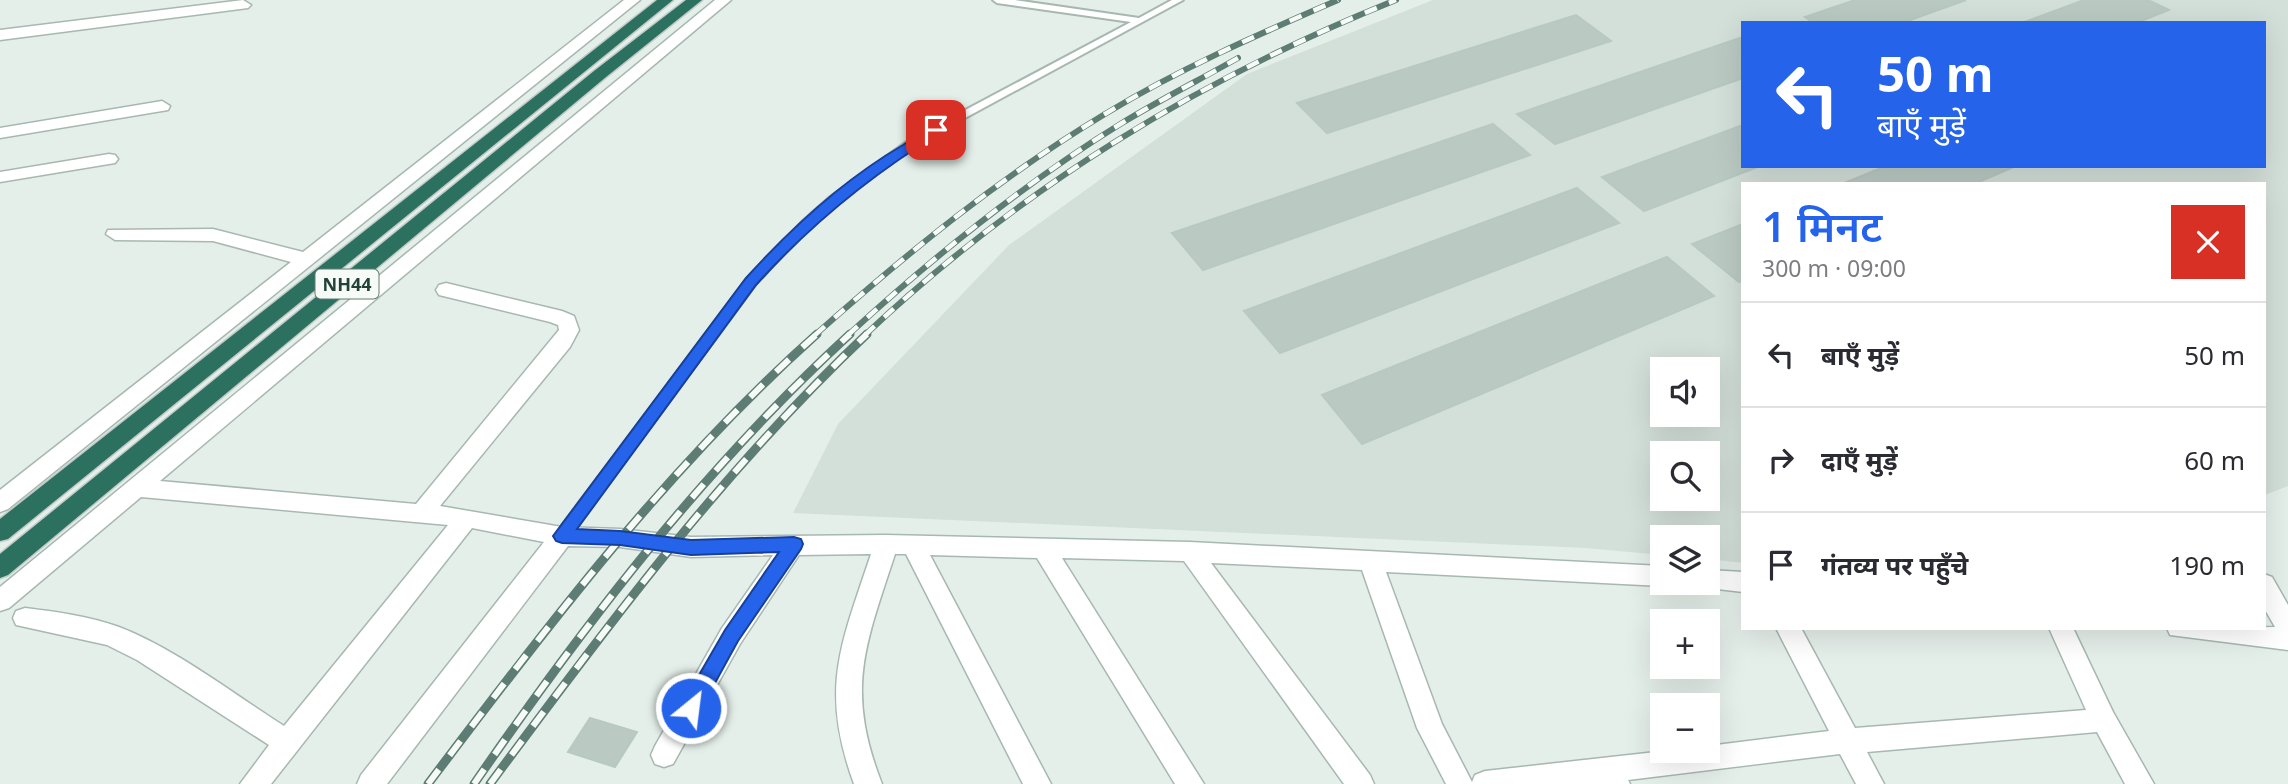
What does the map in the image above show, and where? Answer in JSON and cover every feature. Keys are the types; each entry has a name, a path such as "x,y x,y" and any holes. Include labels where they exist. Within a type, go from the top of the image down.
{"highway":[{"name":"NH44","path":"0,532 666,0"},
{"name":"NH44","path":"0,568 600,74 695,0"}],"street":[{"path":"1,501 633,0"},
{"path":"0,601 724,0"},
{"path":"2,37 243,5"},
{"path":"0,133 162,106"},
{"path":"0,177 109,159"},
{"path":"115,234 213,235 263,246 306,260"},
{"path":"421,514 564,342 569,330 567,321 555,316 446,290"},
{"path":"139,488 421,514 467,519 562,536 620,538 691,547 886,544 1190,552 1650,575"},
{"path":"254,784 467,519"},
{"path":"371,784 562,536"},
{"path":"664,755 731,636 794,544"},
{"path":"867,784 855,757 847,726 845,693 850,662 886,544"},
{"path":"913,545 1037,784"},
{"path":"1044,549 1191,784"},
{"path":"1190,552 1360,784"},
{"path":"1371,563 1430,728 1460,784"},
{"path":"1720,581 1741,583"},
{"path":"2266,588 2288,628"},
{"path":"24,618 83,627 113,636 146,652 287,742"},
{"path":"1789,630 1870,784"},
{"path":"2062,630 2104,720 2140,784"},
{"path":"2199,630 2288,639"},
{"path":"1485,784 1612,777 1848,741 2104,720"}],"lane":[{"path":"997,0 1141,21"},
{"path":"562,536 751,282 807,223 913,142 1180,0"}],"shaded area":[{"path":"1433,0 2288,0 2288,486 2266,495 2266,182 1741,182 1741,563 1720,560 1720,525 1650,525 1650,554 1585,548 793,513 838,424 1009,245 1247,74"}],"building":[{"path":"1855,0 1966,0 1908,21 1811,21 1805,17"},
{"path":"2084,0 2148,0 2169,10 2141,21 2027,21"},
{"path":"1576,15 1611,41 1327,133 1297,103"},
{"path":"1741,38 1741,79 1555,144 1517,114"},
{"path":"1493,124 1530,155 1203,270 1172,233"},
{"path":"1741,126 1741,168 1755,168 1644,211 1602,177"},
{"path":"1881,168 2011,168 1979,182 1847,182"},
{"path":"1577,188 1619,223 1280,353 1244,311"},
{"path":"1741,225 1741,282 1739,282 1692,244"},
{"path":"1667,257 1714,296 1362,444 1322,395"},
{"path":"590,718 637,732 615,767 568,752"}],"railway":[{"path":"815,335 955,218 1066,138 1190,67 1338,0"},
{"path":"865,335 986,231 1115,142 1251,65 1396,0"},
{"path":"848,335 946,250 1049,171 1122,123 1238,58"},
{"path":"428,784 564,607 660,493 763,385 817,334"},
{"path":"474,784 560,664 650,548 746,438 850,334"},
{"path":"490,784 669,550 764,439 867,334"}],"route":[{"path":"691,708 731,636 794,544 691,547 650,544 620,538 562,536 751,282 779,251 835,199 913,142 936,130"}]}
